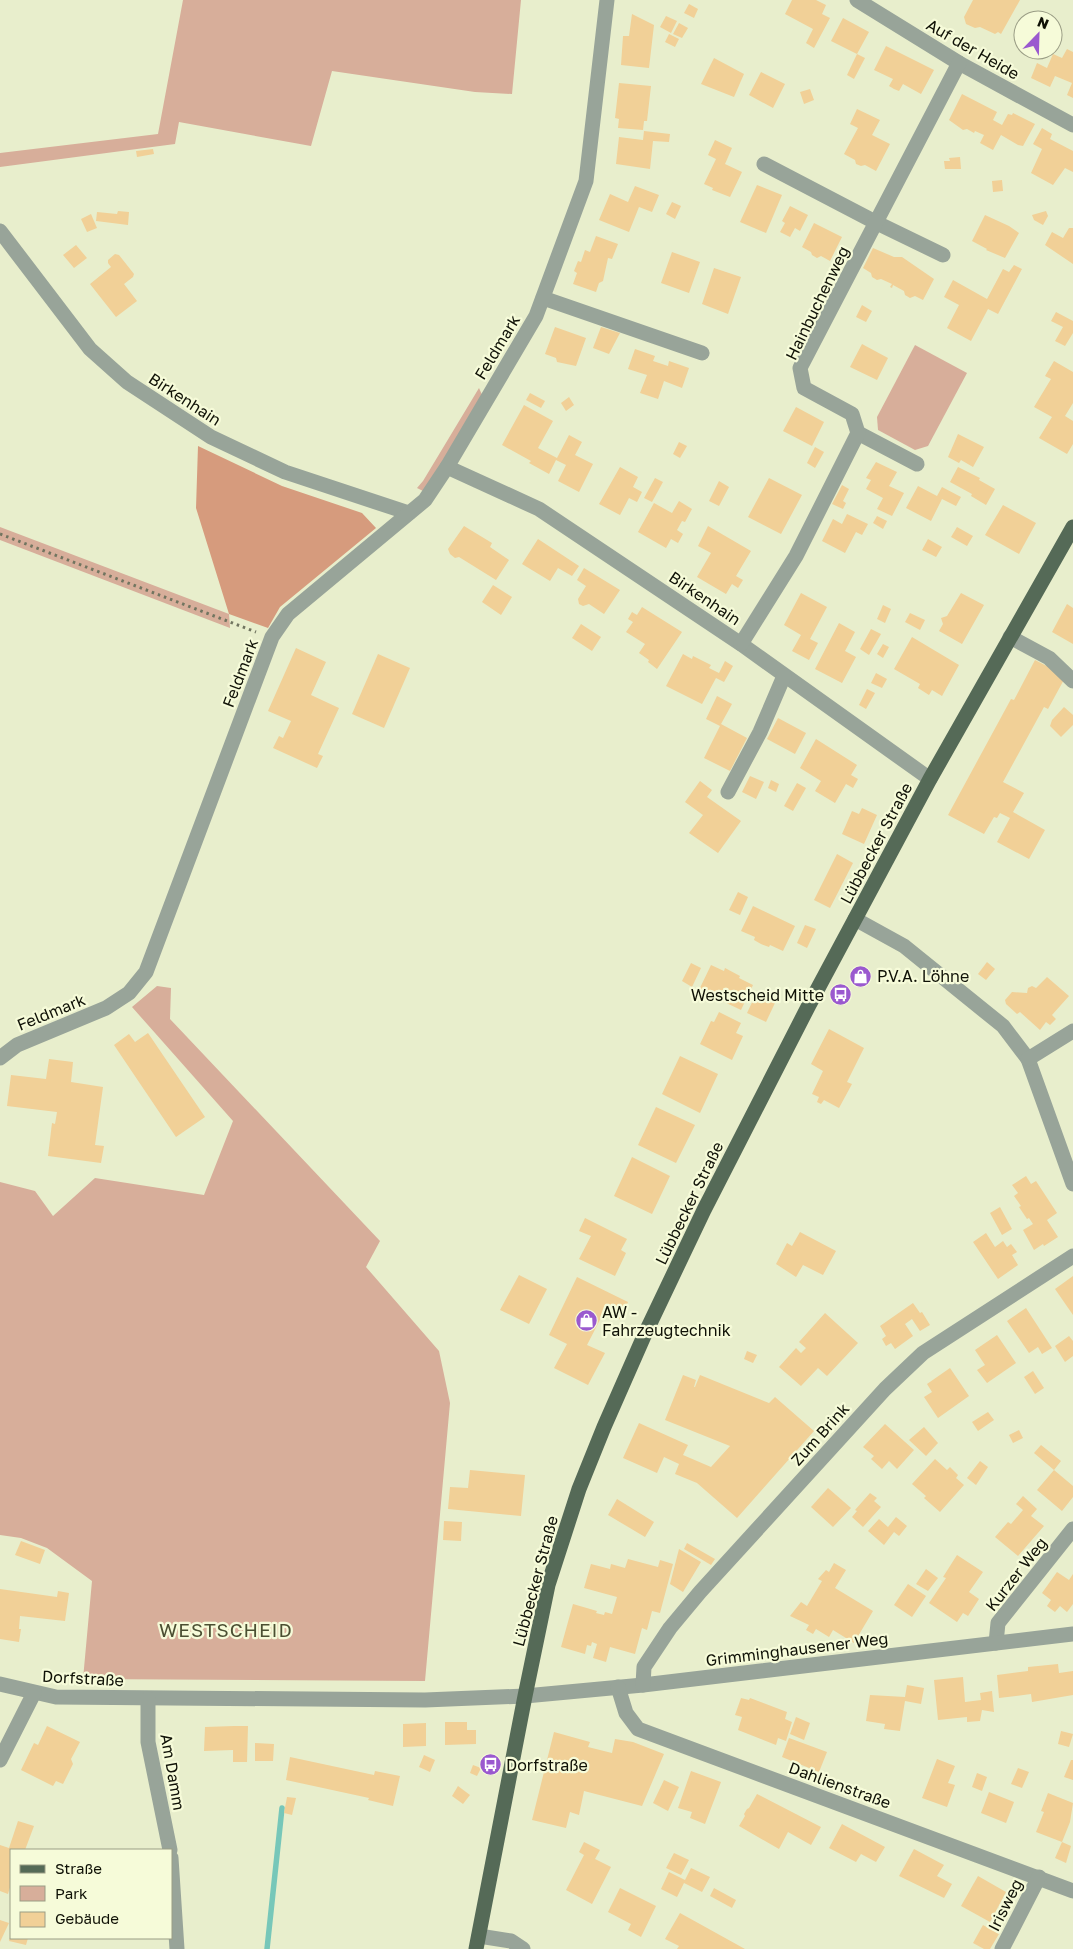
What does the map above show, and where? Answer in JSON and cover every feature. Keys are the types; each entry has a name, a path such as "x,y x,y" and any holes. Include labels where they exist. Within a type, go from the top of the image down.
{"main road":[{"name":"Lübbecker Straße","path":"477,1943 548,1585 579,1489 604,1428 644,1336 704,1210 809,1005 930,779 1073,528"}],"street":[{"name":"Feldmark","path":"0,1058 17,1045 106,1008 129,993 146,972 272,638 288,614 425,500 447,467 536,316 586,181 607,0"},
{"name":"Auf der Heide","path":"857,0 958,63 1073,125"},
{"name":"Hainbuchenweg","path":"858,433 852,414 804,388 800,368 877,223 958,63"},
{"path":"764,164 877,223 943,254"},
{"name":"Birkenhain","path":"0,231 90,349 127,382 211,437 236,449 286,472 409,513"},
{"path":"543,298 702,353"},
{"path":"741,644 796,556 858,433 917,464"},
{"name":"Birkenhain","path":"447,467 539,509 741,644 930,779"},
{"path":"1010,637 1049,658 1073,681"},
{"path":"728,792 760,732 784,676"},
{"path":"855,919 904,946 1003,1026 1028,1059 1073,1184"},
{"path":"1028,1059 1073,1030"},
{"name":"Zum Brink","path":"643,1684 644,1667 670,1628 700,1592 884,1389 923,1353 1073,1256"},
{"name":"Kurzer Weg","path":"996,1644 998,1623 1073,1529"},
{"name":"Grimminghausener Weg","path":"525,1696 618,1687 1073,1634"},
{"name":"Dorfstraße","path":"0,1684 34,1694 56,1697 425,1700 525,1696"},
{"name":"Dahlienstraße","path":"618,1687 626,1713 638,1729 1073,1891"},
{"path":"0,1760 34,1694"},
{"name":"Am Damm","path":"148,1698 148,1742 170,1849"},
{"path":"172,1876 176,1949"},
{"name":"Irisweg","path":"1002,1949 1039,1877"},
{"path":"477,1943 511,1941 523,1949"}],"path":[{"path":"0,534 272,638"}],"green space":[{"path":"183,0 521,0 512,94 475,92 332,71 311,146 179,122 175,144 0,167 0,153 158,134"},
{"path":"915,345 967,373 928,446 915,450 878,430 877,417"},
{"path":"479,388 483,397 425,492 417,488 423,481"},
{"path":"0,527 229,614 230,628 0,540"},
{"path":"157,986 171,988 170,1019 380,1241 366,1267 439,1351 450,1403 425,1681 83,1679 92,1581 47,1548 21,1538 0,1535 0,1182 35,1191 53,1216 95,1178 204,1195 233,1121 132,1007"}],"shaded area":[{"path":"198,446 282,486 362,513 376,528 280,607 268,628 229,614 196,508"}],"building":[{"path":"792,0 816,0 826,5 822,14 830,18 814,48 806,43 813,29 785,14"},
{"path":"973,0 1020,0 1001,34 998,32 995,34 980,27 975,28 966,24 964,17"},
{"path":"689,4 698,9 694,18 684,13"},
{"path":"632,14 654,25 649,68 621,65 623,36 629,36"},
{"path":"666,16 677,21 671,33 660,27"},
{"path":"843,18 869,32 857,54 831,41"},
{"path":"679,23 688,28 682,38 673,34"},
{"path":"669,34 679,39 675,47 665,42"},
{"path":"886,46 934,70 921,94 903,84 899,91 894,89 889,86 893,79 874,70"},
{"path":"1067,49 1073,52 1073,98 1067,95 1072,83 1055,76 1050,87 1031,78 1037,63 1047,68 1050,60 1063,60"},
{"path":"857,54 865,58 854,79 847,75"},
{"path":"714,58 744,74 734,97 701,84"},
{"path":"761,72 785,84 773,108 749,95"},
{"path":"619,83 651,86 647,121 644,121 643,130 618,128 619,119 615,118"},
{"path":"810,89 814,100 804,104 800,92"},
{"path":"962,94 997,112 993,120 1002,125 1008,114 1012,115 1013,113 1035,124 1023,146 1001,135 993,150 980,143 984,135 967,129 963,130 949,120"},
{"path":"857,109 880,120 872,135 890,144 876,171 865,165 856,164 855,160 844,154 858,128 850,124"},
{"path":"1042,128 1052,134 1050,139 1073,151 1073,172 1065,168 1053,185 1031,173 1042,149 1033,144"},
{"path":"644,131 670,134 669,142 653,141 650,169 616,164 619,137 643,140"},
{"path":"715,140 732,148 725,164 742,172 730,197 712,190 713,188 704,184 716,159 708,155"},
{"path":"153,149 154,154 137,157 136,151"},
{"path":"960,157 961,169 945,169 944,161 950,161 949,158"},
{"path":"1002,180 1003,191 993,192 992,181"},
{"path":"757,185 782,195 766,233 740,222"},
{"path":"635,186 659,195 652,212 639,207 629,232 599,220 610,194 628,202"},
{"path":"672,202 681,206 675,219 666,214"},
{"path":"790,206 808,215 800,231 795,228 790,237 780,232 785,223 782,221"},
{"path":"118,211 129,212 128,225 96,221 97,212 117,214"},
{"path":"1046,211 1048,216 1043,225 1034,220 1032,215"},
{"path":"91,214 97,228 87,232 81,219"},
{"path":"985,215 1009,226 1019,233 1005,258 986,250 972,241"},
{"path":"814,223 842,237 830,261 821,256 817,258 802,247"},
{"path":"1069,228 1073,228 1073,264 1045,245 1052,232 1063,238"},
{"path":"596,236 618,244 612,259 608,258 603,281 599,283 596,292 573,284 577,273 574,271 578,261 581,262 585,250 590,252"},
{"path":"76,245 87,258 74,268 63,255"},
{"path":"873,248 894,257 902,257 934,279 923,300 915,296 910,298 905,295 904,291 893,285 892,288 890,287 892,284 872,277 871,273 863,268"},
{"path":"672,252 700,262 689,293 661,283"},
{"path":"115,254 119,255 134,274 124,284 137,301 116,317 90,284 111,267 108,260"},
{"path":"1014,265 1022,269 998,314 988,309 971,341 947,328 959,305 944,297 953,280 987,299 1003,269 1009,272"},
{"path":"714,268 741,277 728,314 702,304"},
{"path":"862,305 872,311 866,322 856,317"},
{"path":"1056,312 1073,321 1073,333 1065,346 1055,341 1063,327 1051,321"},
{"path":"555,327 586,338 576,366 557,362 556,358 545,354"},
{"path":"601,327 620,333 609,354 593,348"},
{"path":"862,344 888,358 877,380 850,367"},
{"path":"635,349 655,356 653,361 668,366 669,361 689,368 682,388 664,381 658,399 640,393 647,375 628,369"},
{"path":"1054,361 1073,372 1073,403 1065,416 1073,421 1073,444 1067,454 1039,438 1052,417 1034,407 1051,379 1045,376"},
{"path":"530,393 545,401 541,408 526,400"},
{"path":"569,397 574,405 566,411 561,403"},
{"path":"524,405 553,421 538,448 557,458 569,435 582,442 575,455 593,464 579,492 558,481 566,465 556,460 549,474 529,463 531,461 502,445"},
{"path":"796,407 824,422 812,446 783,431"},
{"path":"958,434 984,447 973,467 961,460 959,463 948,457"},
{"path":"679,442 687,446 680,458 673,454"},
{"path":"815,447 824,452 815,468 807,463"},
{"path":"876,462 897,472 889,486 904,493 892,516 877,509 883,498 866,489 871,480 866,478"},
{"path":"620,467 638,477 633,487 642,492 637,502 629,498 620,515 599,504"},
{"path":"958,467 980,478 979,480 995,489 986,505 971,496 972,494 950,482"},
{"path":"655,478 663,482 652,502 644,498"},
{"path":"769,478 802,495 781,534 748,517"},
{"path":"719,481 729,487 719,506 709,501"},
{"path":"842,485 849,489 843,501 846,503 843,509 832,504"},
{"path":"918,486 937,496 942,487 961,497 956,506 942,499 931,521 906,508"},
{"path":"679,501 692,509 685,522 682,521 677,530 683,534 678,543 671,539 666,548 638,532 654,503 672,513"},
{"path":"1003,505 1036,523 1019,554 985,535"},
{"path":"847,514 868,524 862,535 856,532 845,553 822,541 833,519 842,524"},
{"path":"877,516 887,521 883,529 873,523"},
{"path":"464,526 492,543 490,547 509,560 496,580 459,557 455,558 450,554 448,549"},
{"path":"708,526 751,551 736,576 743,580 738,588 732,584 726,594 697,577 711,553 698,546"},
{"path":"957,527 973,536 967,546 951,537"},
{"path":"538,539 579,566 572,576 558,568 550,581 522,564"},
{"path":"928,539 942,547 936,557 922,550"},
{"path":"584,568 620,590 604,614 589,604 583,606 579,604 578,599 586,586 577,580"},
{"path":"493,585 512,597 501,615 482,602"},
{"path":"801,593 827,607 810,639 818,643 809,660 792,651 801,635 784,625"},
{"path":"961,593 984,605 962,644 939,631 943,624 941,618 947,616"},
{"path":"1067,604 1073,608 1073,644 1052,632"},
{"path":"883,605 891,609 885,623 877,619"},
{"path":"642,607 682,632 657,669 639,653 645,644 626,632 633,622 628,619 632,612 637,615"},
{"path":"910,613 925,620 920,630 905,622"},
{"path":"839,623 855,632 845,651 856,657 842,683 815,669"},
{"path":"581,624 601,637 592,651 572,638"},
{"path":"871,629 881,634 869,655 860,649"},
{"path":"912,637 959,665 942,696 932,690 929,695 918,688 920,684 894,669"},
{"path":"883,644 889,647 883,658 877,654"},
{"path":"296,648 326,662 311,695 339,708 318,754 323,756 317,768 273,748 279,736 283,738 291,721 268,711"},
{"path":"378,654 410,668 384,728 352,714"},
{"path":"683,654 692,659 693,656 711,665 709,668 719,673 725,661 733,666 724,682 716,678 702,704 666,686"},
{"path":"1035,660 1066,676 1048,709 1044,707 1003,782 1024,793 1013,812 1045,830 1029,859 997,842 1010,818 1000,813 997,818 994,817 984,834 948,815 1011,699 1014,700"},
{"path":"876,673 887,679 882,688 871,683"},
{"path":"867,689 875,693 866,709 859,705"},
{"path":"717,696 732,704 721,724 747,738 730,771 704,758 720,726 706,719"},
{"path":"1064,707 1073,715 1073,725 1061,737 1050,726 1052,720"},
{"path":"778,718 806,733 795,754 767,739"},
{"path":"816,739 857,765 851,775 858,779 853,788 846,784 835,803 815,791 821,781 800,768"},
{"path":"750,776 764,782 756,799 742,792"},
{"path":"771,780 779,784 776,792 768,788"},
{"path":"700,781 712,790 707,797 741,821 718,853 689,833 703,815 685,802"},
{"path":"797,783 806,788 793,811 784,806"},
{"path":"862,808 877,815 864,844 842,834 852,811 859,814"},
{"path":"837,854 853,863 830,908 814,900"},
{"path":"738,892 748,897 740,915 729,910"},
{"path":"753,906 795,926 783,951 770,945 769,947 761,944 754,940 755,937 741,931"},
{"path":"805,925 816,929 807,948 797,943"},
{"path":"987,962 995,969 986,980 978,974"},
{"path":"691,963 701,968 692,987 682,981"},
{"path":"711,965 724,971 725,968 753,985 741,1010 699,990"},
{"path":"1047,977 1069,996 1052,1015 1056,1019 1050,1025 1046,1022 1040,1030 1020,1012 1017,1014 1006,1004 1005,1000 1012,992 1027,993 1028,988 1032,986 1036,988"},
{"path":"756,994 775,1003 766,1022 747,1013"},
{"path":"719,1012 741,1023 736,1033 743,1036 732,1060 700,1044 711,1021 714,1022"},
{"path":"829,1029 864,1048 847,1082 852,1084 839,1108 824,1100 821,1104 817,1102 819,1097 812,1094 823,1071 811,1064"},
{"path":"148,1033 205,1117 176,1137 114,1045 129,1034 135,1042"},
{"path":"680,1056 718,1074 700,1113 662,1094"},
{"path":"49,1059 73,1062 71,1082 103,1087 95,1145 104,1146 101,1163 48,1156 52,1123 55,1124 57,1112 7,1106 11,1075 46,1079"},
{"path":"656,1107 695,1125 676,1163 638,1145"},
{"path":"632,1157 670,1176 652,1214 614,1196"},
{"path":"1026,1176 1031,1184 1036,1181 1057,1213 1047,1220 1058,1237 1034,1250 1023,1230 1033,1224 1019,1207 1021,1206 1014,1196 1018,1193 1012,1185"},
{"path":"1000,1207 1012,1229 1002,1235 990,1213"},
{"path":"585,1218 627,1239 621,1250 626,1253 615,1276 579,1259 591,1236 579,1231"},
{"path":"800,1232 836,1251 823,1275 803,1265 796,1277 776,1264 787,1243 792,1246"},
{"path":"986,1233 995,1247 1003,1241 1007,1247 1011,1244 1017,1252 1012,1255 1018,1265 998,1279 973,1242"},
{"path":"519,1275 547,1289 529,1324 500,1310"},
{"path":"1073,1276 1073,1315 1055,1289"},
{"path":"577,1277 628,1302 620,1319 604,1312 587,1345 605,1353 588,1385 554,1368 567,1344 549,1335"},
{"path":"913,1303 920,1313 922,1312 930,1325 920,1331 912,1319 905,1324 913,1336 895,1349 891,1343 886,1346 882,1339 886,1336 880,1326"},
{"path":"1026,1308 1052,1348 1042,1354 1038,1347 1029,1353 1007,1321"},
{"path":"825,1313 858,1343 827,1376 818,1368 801,1386 779,1367 796,1348 801,1353 806,1348 799,1342"},
{"path":"997,1335 1016,1363 987,1383 977,1370 985,1365 975,1350"},
{"path":"1069,1336 1073,1341 1073,1356 1065,1362 1055,1346"},
{"path":"747,1351 757,1355 753,1363 744,1359"},
{"path":"950,1368 969,1396 938,1418 924,1397 932,1392 927,1384"},
{"path":"1033,1371 1044,1388 1035,1394 1024,1377"},
{"path":"683,1375 696,1380 694,1387 700,1375 769,1403 775,1397 814,1431 737,1518 697,1483 675,1474 679,1464 664,1457 657,1473 623,1458 639,1423 688,1445 683,1455 711,1467 730,1446 665,1420"},
{"path":"988,1412 994,1420 978,1431 972,1422"},
{"path":"885,1424 914,1450 897,1469 889,1461 882,1469 871,1459 874,1456 863,1447"},
{"path":"924,1427 938,1443 926,1456 909,1440"},
{"path":"1019,1430 1023,1438 1013,1443 1009,1435"},
{"path":"1041,1445 1061,1461 1054,1470 1034,1453"},
{"path":"935,1459 947,1470 950,1467 958,1475 956,1478 964,1485 940,1512 912,1484"},
{"path":"980,1461 988,1467 976,1485 967,1478"},
{"path":"470,1470 525,1475 521,1516 448,1509 450,1487 468,1488"},
{"path":"1054,1470 1073,1486 1073,1497 1062,1511 1037,1490"},
{"path":"828,1488 851,1508 833,1527 811,1507"},
{"path":"870,1493 877,1498 874,1501 881,1507 863,1527 852,1517 857,1511 855,1510"},
{"path":"1023,1496 1037,1509 1031,1516 1044,1526 1018,1556 995,1537 1008,1522 1011,1524 1023,1510 1016,1504"},
{"path":"617,1499 654,1522 645,1537 608,1515"},
{"path":"896,1517 907,1526 899,1536 894,1532 884,1545 868,1531 879,1519 888,1527"},
{"path":"444,1521 462,1522 461,1541 443,1540"},
{"path":"21,1541 45,1550 40,1564 15,1555"},
{"path":"687,1543 715,1559 711,1565 684,1549"},
{"path":"679,1549 701,1562 683,1592 670,1584"},
{"path":"957,1555 983,1572 969,1592 979,1599 968,1616 963,1613 957,1622 929,1603 946,1578 943,1577"},
{"path":"628,1559 658,1567 660,1560 673,1564 660,1613 652,1611 647,1630 642,1628 635,1654 610,1647 606,1662 593,1658 597,1644 592,1642 591,1646 587,1645 585,1654 561,1647 573,1604 597,1611 596,1613 604,1615 605,1612 612,1614 617,1597 584,1588 591,1564 610,1569 611,1564 625,1568"},
{"path":"834,1563 846,1570 835,1588 873,1611 854,1643 833,1630 829,1637 816,1629 813,1634 806,1630 809,1625 790,1616 801,1602 807,1606 822,1581 818,1579 826,1570 829,1572"},
{"path":"926,1569 938,1578 928,1591 916,1584"},
{"path":"1057,1572 1069,1580 1073,1574 1073,1604 1067,1612 1060,1606 1055,1612 1047,1606 1051,1600 1042,1593"},
{"path":"908,1584 926,1596 912,1617 894,1605"},
{"path":"0,1589 57,1597 58,1591 69,1593 65,1621 20,1616 19,1642 0,1639"},
{"path":"1058,1664 1059,1673 1073,1671 1073,1695 1032,1702 1031,1694 999,1698 997,1675 1028,1671 1028,1667"},
{"path":"963,1677 965,1702 981,1700 980,1693 992,1691 994,1712 982,1710 980,1721 967,1722 967,1717 938,1720 934,1680"},
{"path":"907,1685 924,1688 921,1704 905,1701 900,1731 884,1729 885,1724 866,1721 870,1695 905,1697"},
{"path":"741,1698 749,1700 750,1698 787,1712 785,1719 792,1722 786,1741 778,1738 776,1745 738,1730 742,1717 735,1715"},
{"path":"796,1717 810,1723 804,1740 790,1734"},
{"path":"445,1722 467,1722 467,1730 476,1730 476,1744 445,1745"},
{"path":"426,1723 426,1746 403,1747 403,1724"},
{"path":"47,1726 80,1742 71,1759 73,1764 63,1784 56,1781 53,1786 21,1770 34,1743 38,1745"},
{"path":"248,1726 247,1762 233,1762 233,1750 204,1751 205,1727"},
{"path":"1061,1731 1073,1734 1069,1747 1058,1744"},
{"path":"554,1732 590,1742 588,1747 612,1753 615,1739 633,1742 664,1754 642,1806 584,1791 579,1815 570,1812 566,1828 532,1820"},
{"path":"789,1738 827,1752 819,1772 782,1757"},
{"path":"255,1743 274,1744 273,1761 255,1761"},
{"path":"424,1755 435,1760 430,1772 419,1767"},
{"path":"290,1757 374,1775 375,1771 400,1776 393,1806 368,1800 369,1798 286,1780"},
{"path":"937,1759 955,1766 948,1783 955,1785 947,1807 922,1798"},
{"path":"1071,1760 1073,1760 1073,1780 1064,1777"},
{"path":"473,1765 481,1768 477,1776 470,1773"},
{"path":"1018,1768 1029,1772 1022,1788 1011,1784"},
{"path":"691,1771 721,1782 705,1824 690,1818 692,1812 678,1808"},
{"path":"977,1773 987,1777 982,1791 972,1787"},
{"path":"664,1780 679,1787 668,1811 653,1803"},
{"path":"458,1786 470,1795 463,1804 452,1796"},
{"path":"989,1792 1014,1802 1006,1823 981,1813"},
{"path":"1048,1793 1073,1803 1070,1822 1062,1842 1036,1832 1044,1812 1041,1811"},
{"path":"757,1794 821,1827 811,1845 788,1832 779,1849 739,1826 745,1816 744,1814"},
{"path":"287,1797 296,1798 292,1815 284,1813"},
{"path":"18,1821 34,1826 25,1849 10,1849 10,1887 8,1894 0,1891 0,1845 9,1848"},
{"path":"842,1824 885,1847 876,1862 861,1854 856,1862 829,1848"},
{"path":"584,1842 600,1850 595,1859 611,1867 592,1904 566,1890 584,1855 579,1852"},
{"path":"1062,1842 1071,1846 1066,1863 1055,1858"},
{"path":"914,1849 944,1865 937,1876 952,1884 944,1898 899,1876"},
{"path":"674,1853 689,1860 681,1875 666,1868"},
{"path":"691,1868 710,1877 702,1892 684,1883 677,1897 661,1889 669,1872 685,1880"},
{"path":"978,1876 1006,1892 990,1922 961,1906"},
{"path":"620,1888 656,1906 641,1937 628,1930 631,1924 608,1912"},
{"path":"714,1888 736,1900 732,1908 710,1896"},
{"path":"680,1913 745,1949 677,1949 679,1946 665,1939"},
{"path":"0,1920 9,1923 0,1942"},
{"path":"983,1925 999,1934 990,1949 984,1949 973,1943"},
{"path":"10,1938 28,1939 26,1945 9,1941"}],"waterway":[{"path":"267,1949 282,1808"}],"place":[{"name":"P.V.A. Löhne","path":"861,976"},
{"name":"Westscheid Mitte","path":"840,995"},
{"name":"AW - Fahrzeugtechnik","path":"586,1321"},
{"name":"Dorfstraße","path":"490,1765"}],"district":[{"name":"WESTSCHEID","path":"226,1629"}]}
